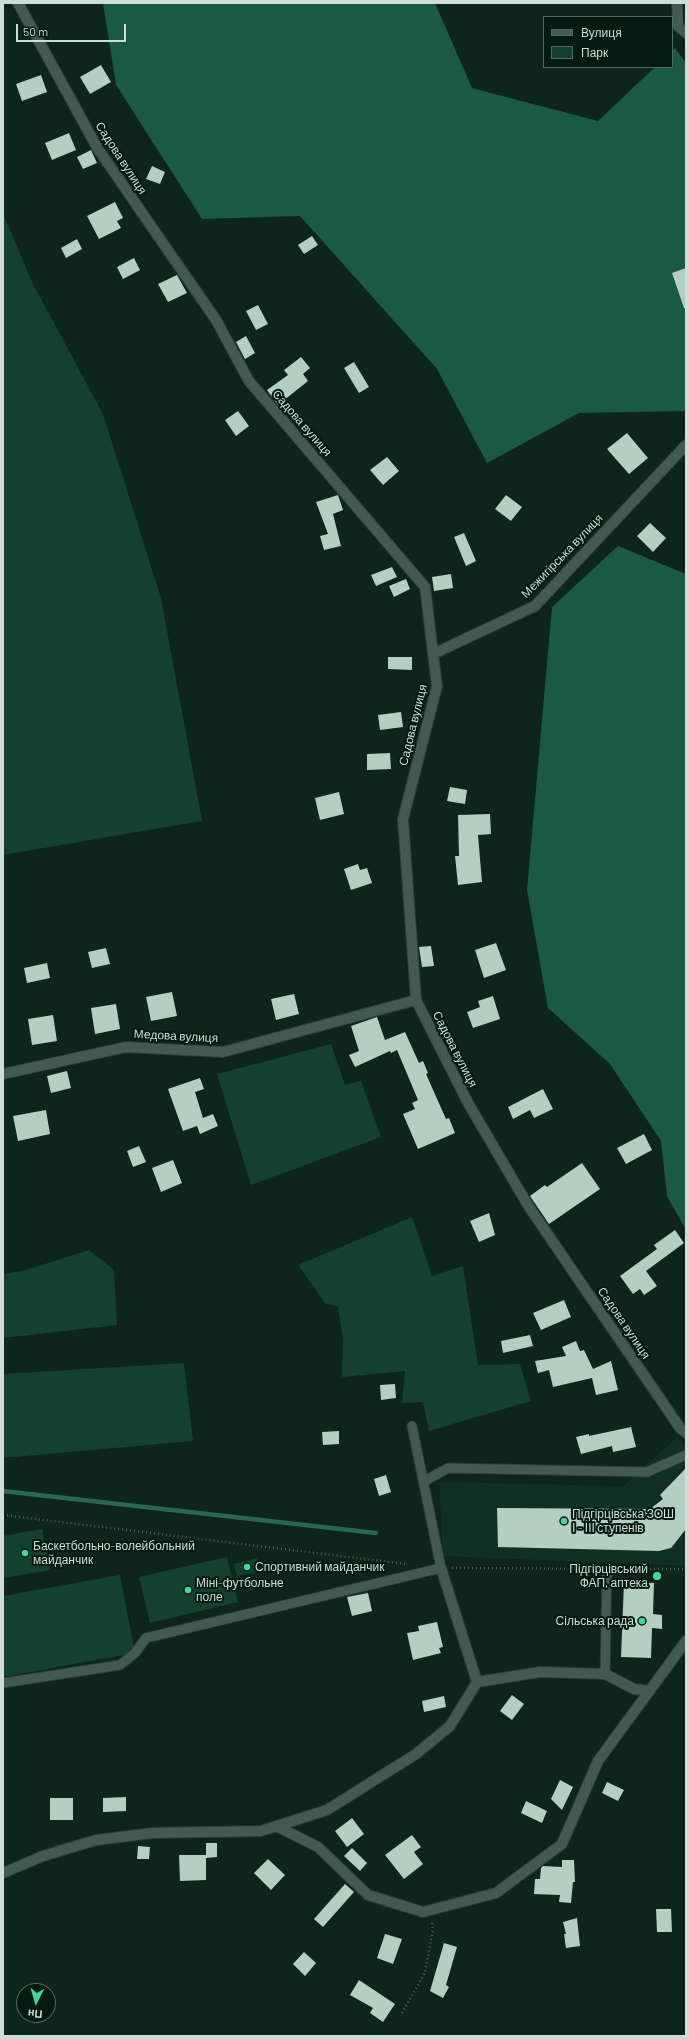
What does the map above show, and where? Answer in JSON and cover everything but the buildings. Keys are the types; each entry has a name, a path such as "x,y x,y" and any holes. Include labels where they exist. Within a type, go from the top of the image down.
{"street":[{"name":"Садова вулиця","path":"18,3 98,149 216,320 249,381 426,587 437,686 403,819 416,1000 468,1103 530,1207 680,1428 686,1433"},
{"path":"678,3 678,26 686,33"},
{"name":"Межигірська вулиця","path":"433,654 535,606 686,444"},
{"name":"Медова вулиця","path":"3,1074 126,1047 223,1052 416,1000"},
{"path":"3,1873 43,1856 96,1840 152,1833 261,1831 327,1810 416,1754 450,1726 477,1682 441,1568"},
{"path":"276,1826 318,1847 368,1895 423,1912 496,1893 562,1844 598,1761 686,1641"},
{"path":"477,1682 540,1672 606,1674 634,1689 650,1691"}],"lane":[{"path":"3,1683 120,1664 135,1653 146,1638 441,1568 412,1426"},
{"path":"423,1482 448,1468 647,1472 686,1455"},
{"path":"606,1569 606,1674"}],"path":[{"path":"3,1515 410,1564"},
{"path":"441,1568 686,1569"},
{"path":"402,2013 425,1973 433,1929 430,1910"}],"shaded area":[{"name":"Підгірцівська ЗОШ І - ІІІ ступенів","path":"677,1437 686,1446 686,1566 443,1556 439,1482 624,1486"}],"green space":[{"path":"103,3 435,3 472,88 598,121 654,68 673,68 673,50 675,48 686,63 686,411 579,413 487,463 437,369 300,216 202,219 116,85"},
{"path":"3,213 32,282 103,414 161,598 202,821 3,855"},
{"path":"618,546 686,574 686,1230 667,1196 661,1141 610,1064 548,1008 527,890 552,607"},
{"path":"331,1044 345,1085 361,1081 381,1137 251,1185 217,1074"},
{"path":"412,1217 432,1276 463,1266 478,1365 520,1364 531,1401 429,1431 423,1402 402,1403 405,1371 342,1377 343,1340 338,1307 325,1303 298,1265"},
{"path":"89,1250 114,1270 117,1325 3,1338 3,1274 26,1270"},
{"path":"184,1363 193,1441 3,1458 3,1374"},
{"name":"Баскетбольно-волейбольний майданчик","path":"42,1529 50,1570 3,1578 3,1536"},
{"name":"Міні-футбольне поле","path":"227,1557 238,1602 150,1623 139,1577"},
{"name":"Спортивний майданчик","path":"257,1558 260,1571 237,1576 234,1564"},
{"path":"120,1575 135,1653 3,1677 3,1596"}],"waterway":[{"path":"3,1491 376,1533"}],"place":[{"name":"Підгірцівська ЗОШ І - ІІІ ступенів","path":"564,1521"},
{"name":"Баскетбольно-волейбольний майданчик","path":"25,1553"},
{"name":"Спортивний майданчик","path":"247,1567"},
{"name":"Підгірцівський ФАП, аптека","path":"657,1576"},
{"name":"Міні-футбольне поле","path":"188,1590"},
{"name":"Сільська рада","path":"642,1621"}]}
